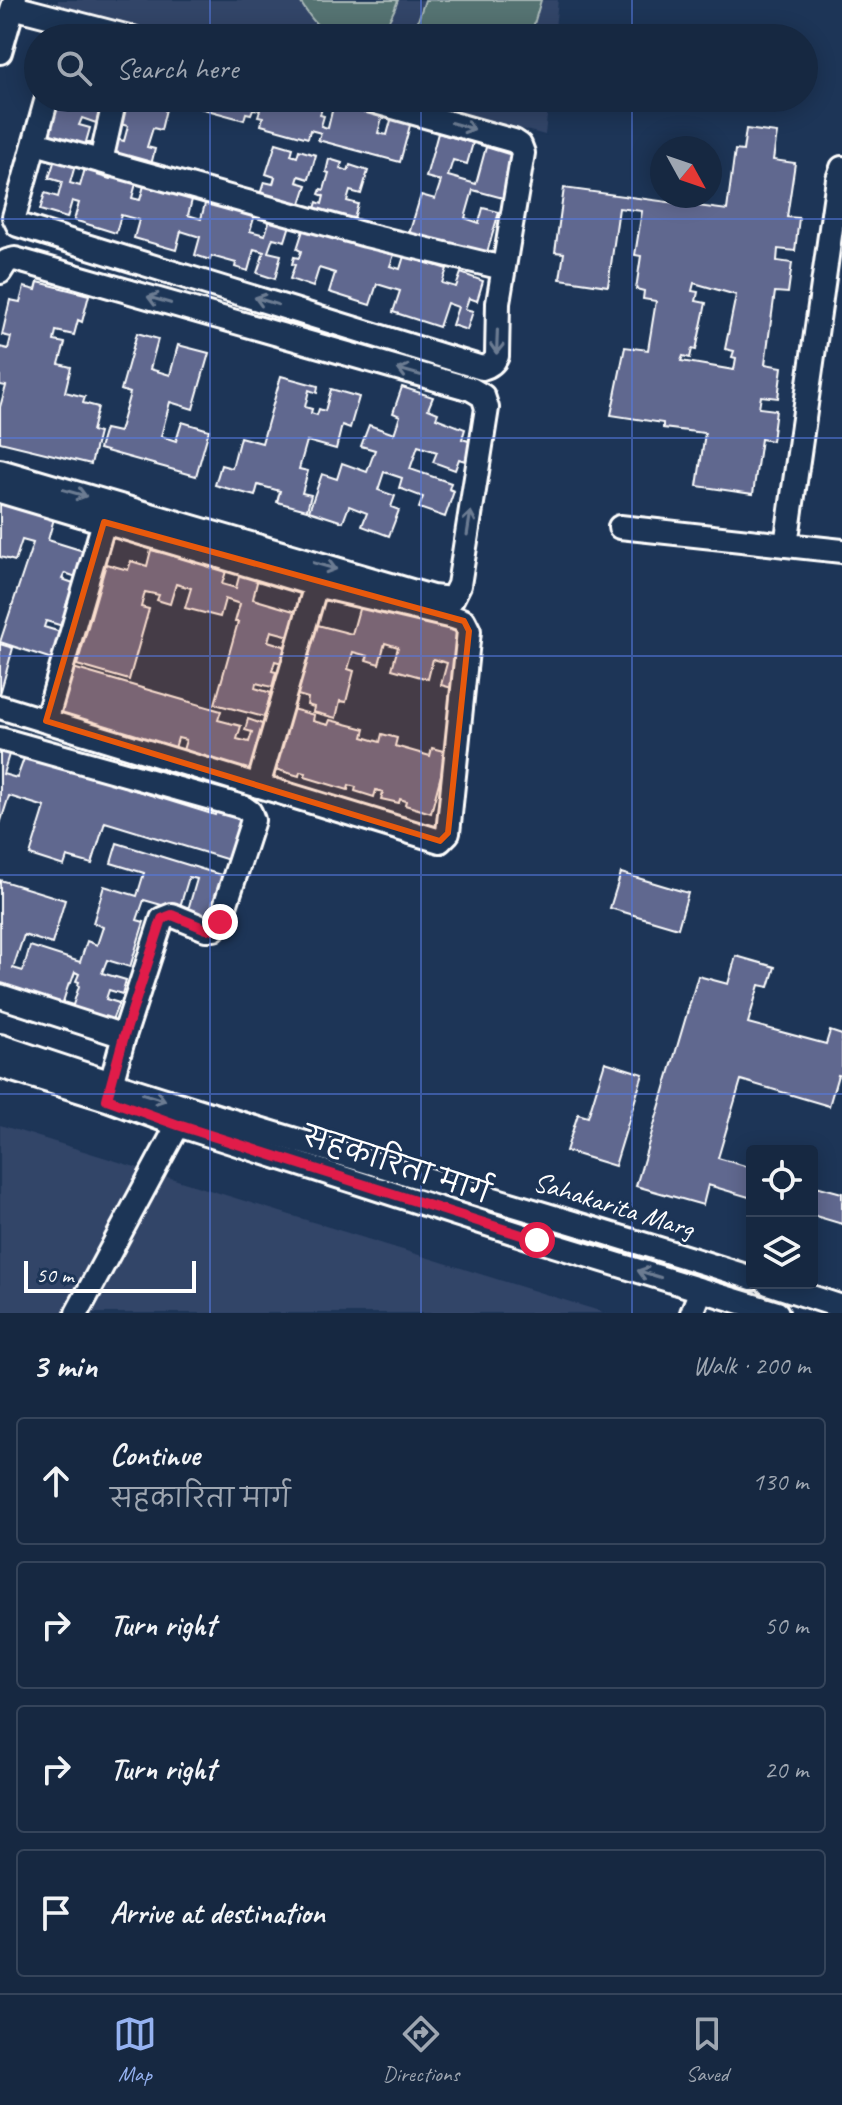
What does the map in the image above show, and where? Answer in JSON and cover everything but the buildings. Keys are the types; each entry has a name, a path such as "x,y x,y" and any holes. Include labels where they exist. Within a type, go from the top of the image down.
{"street":[{"path":"0,52 14,3 54,24"},
{"path":"43,112 14,217 18,225 482,368 488,367 497,356 498,303 523,153 514,141 411,112"},
{"path":"101,161 112,112"},
{"path":"35,143 366,235 503,268"},
{"path":"786,545 842,168"},
{"path":"0,272 7,261 15,259 471,389 483,396 487,408 459,585 452,599 432,597 0,471"},
{"path":"0,491 316,585 464,621 469,631 448,833 440,841 0,707"},
{"path":"46,721 104,522"},
{"path":"620,527 842,551"},
{"path":"258,786 316,585"},
{"path":"0,739 243,807 250,812 253,820 220,922 214,929 206,929 172,915 162,919 109,1091"},
{"path":"0,996 124,1036"},
{"name":"Sahakarita Marg","path":"0,1046 109,1091 635,1241 746,1276"},
{"name":"सहकारिता मार्ग","path":"0,1066 109,1091 178,1125 777,1313"},
{"path":"77,1313 178,1125"},
{"path":"786,1289 842,1307"},
{"path":"692,1313 701,1290"}],"highlighted area":[{"path":"104,522 464,621 469,631 448,833 440,841 46,721"}],"shaded area":[{"path":"58,0 558,0 555,24 124,24 57,6"},
{"path":"458,112 547,112 545,135"},
{"path":"0,1125 606,1313 0,1313"}],"green space":[{"path":"302,0 398,0 386,24 316,24 301,3"},
{"path":"425,0 541,0 534,24 417,24"}],"route":[{"path":"220,922 214,929 206,929 172,915 162,919 107,1099 178,1125 537,1240"}]}
